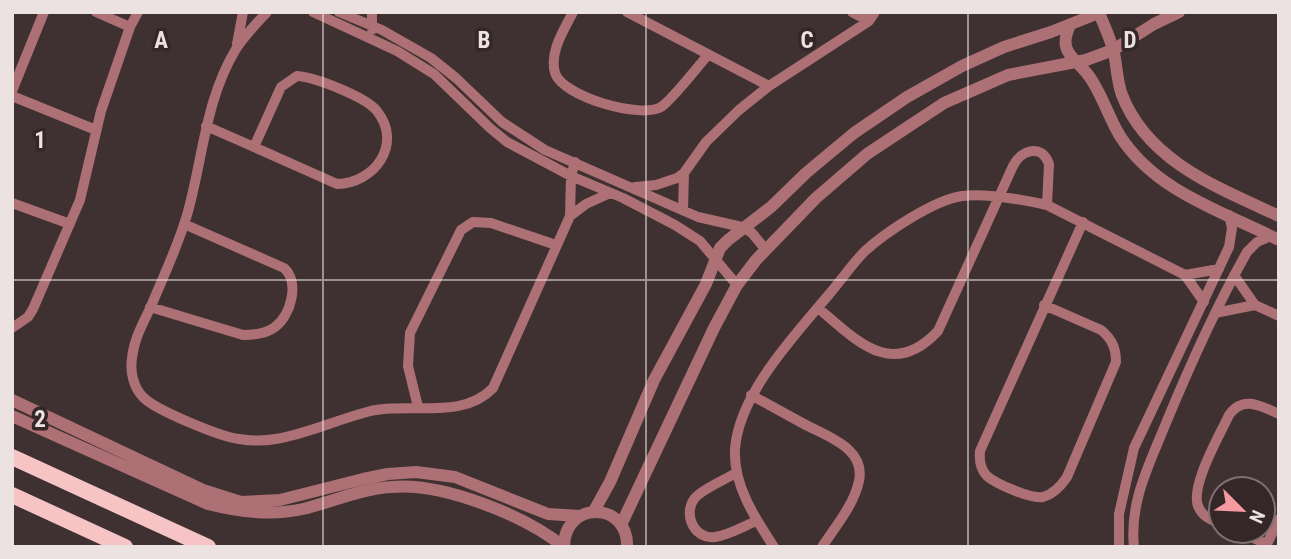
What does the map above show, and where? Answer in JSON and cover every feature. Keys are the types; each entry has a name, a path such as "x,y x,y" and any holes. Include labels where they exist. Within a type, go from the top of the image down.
{"main road":[{"path":"12,457 208,547"},
{"path":"12,495 125,547"}],"street":[{"path":"44,12 12,93 96,130"},
{"path":"96,12 130,27"},
{"path":"12,328 28,317 33,309 80,200 96,130 130,27 138,12"},
{"path":"237,48 243,12"},
{"path":"267,12 237,48 221,80 206,126 184,224 138,334 131,369 136,389 150,404 237,439 274,439 372,410 466,405 479,401 493,388 570,216 571,176 575,162"},
{"path":"313,12 369,37 434,74 507,142 689,233 700,241 737,285"},
{"path":"339,12 431,58 517,132 545,150 698,217 742,227 766,250"},
{"path":"369,37 373,27 372,12"},
{"path":"573,12 555,50 554,60 559,80 576,94 633,110 645,111 661,107 708,55"},
{"path":"627,12 769,86"},
{"path":"852,12 872,16"},
{"path":"621,525 737,285 816,198 867,154 944,103 1008,75 1076,62 1113,50 1179,12"},
{"path":"594,512 610,482 654,380 706,284 720,248 742,227 771,207 854,133 907,97 962,66 1004,47 1100,13 1113,50 1121,94 1143,132 1189,172 1279,216"},
{"path":"622,198 630,187 656,185 684,173 706,142 739,110 769,86 872,16"},
{"path":"1070,25 1065,45 1068,54 1088,73 1119,135 1142,165 1169,186 1275,238"},
{"path":"206,126 337,184 359,180 377,166 384,153 386,134 379,113 371,104 313,79 297,76 281,87 254,147"},
{"path":"818,308 865,347 896,355 912,351 926,343 938,331 1017,157 1031,150 1043,155 1049,164 1047,205"},
{"path":"683,210 684,173"},
{"path":"570,216 586,204 610,193"},
{"path":"774,547 757,521 736,473 738,429 751,395 865,251 914,215 962,196 1047,205 1185,275 1204,302"},
{"path":"12,203 70,224"},
{"path":"1119,547 1119,514 1134,448 1219,269 1231,238 1229,215"},
{"path":"689,233 698,217"},
{"path":"418,407 408,366 411,333 460,230 473,222 491,223 556,245"},
{"path":"1044,305 1101,330 1114,344 1116,362 1063,484 1049,495 1033,497 995,482 987,476 979,461 983,442 1044,305 1083,222"},
{"path":"150,307 243,335 255,335 278,326 289,304 293,285 291,274 284,268 184,224"},
{"path":"1134,547 1134,515 1144,475 1200,345 1247,252 1257,242 1275,238"},
{"path":"1185,275 1219,269"},
{"path":"1234,275 1255,305 1279,316"},
{"path":"1215,313 1255,305"},
{"path":"1185,338 1200,345"},
{"path":"751,395 835,439 848,449 858,464 859,481 853,497 822,547"},
{"path":"12,400 203,490 241,502 280,500 363,479 416,472 455,477 548,514 580,516 594,512 610,515 625,532 627,547"},
{"path":"1207,517 1202,514 1195,499 1199,482 1229,415 1238,405 1245,403 1252,403 1279,414"},
{"path":"12,416 208,504 226,509 283,512 311,507 360,492 390,486 412,486 456,494 547,534 564,547 566,532 580,516"},
{"path":"736,473 697,496 689,509 692,524 702,535 718,537 757,521"}]}
